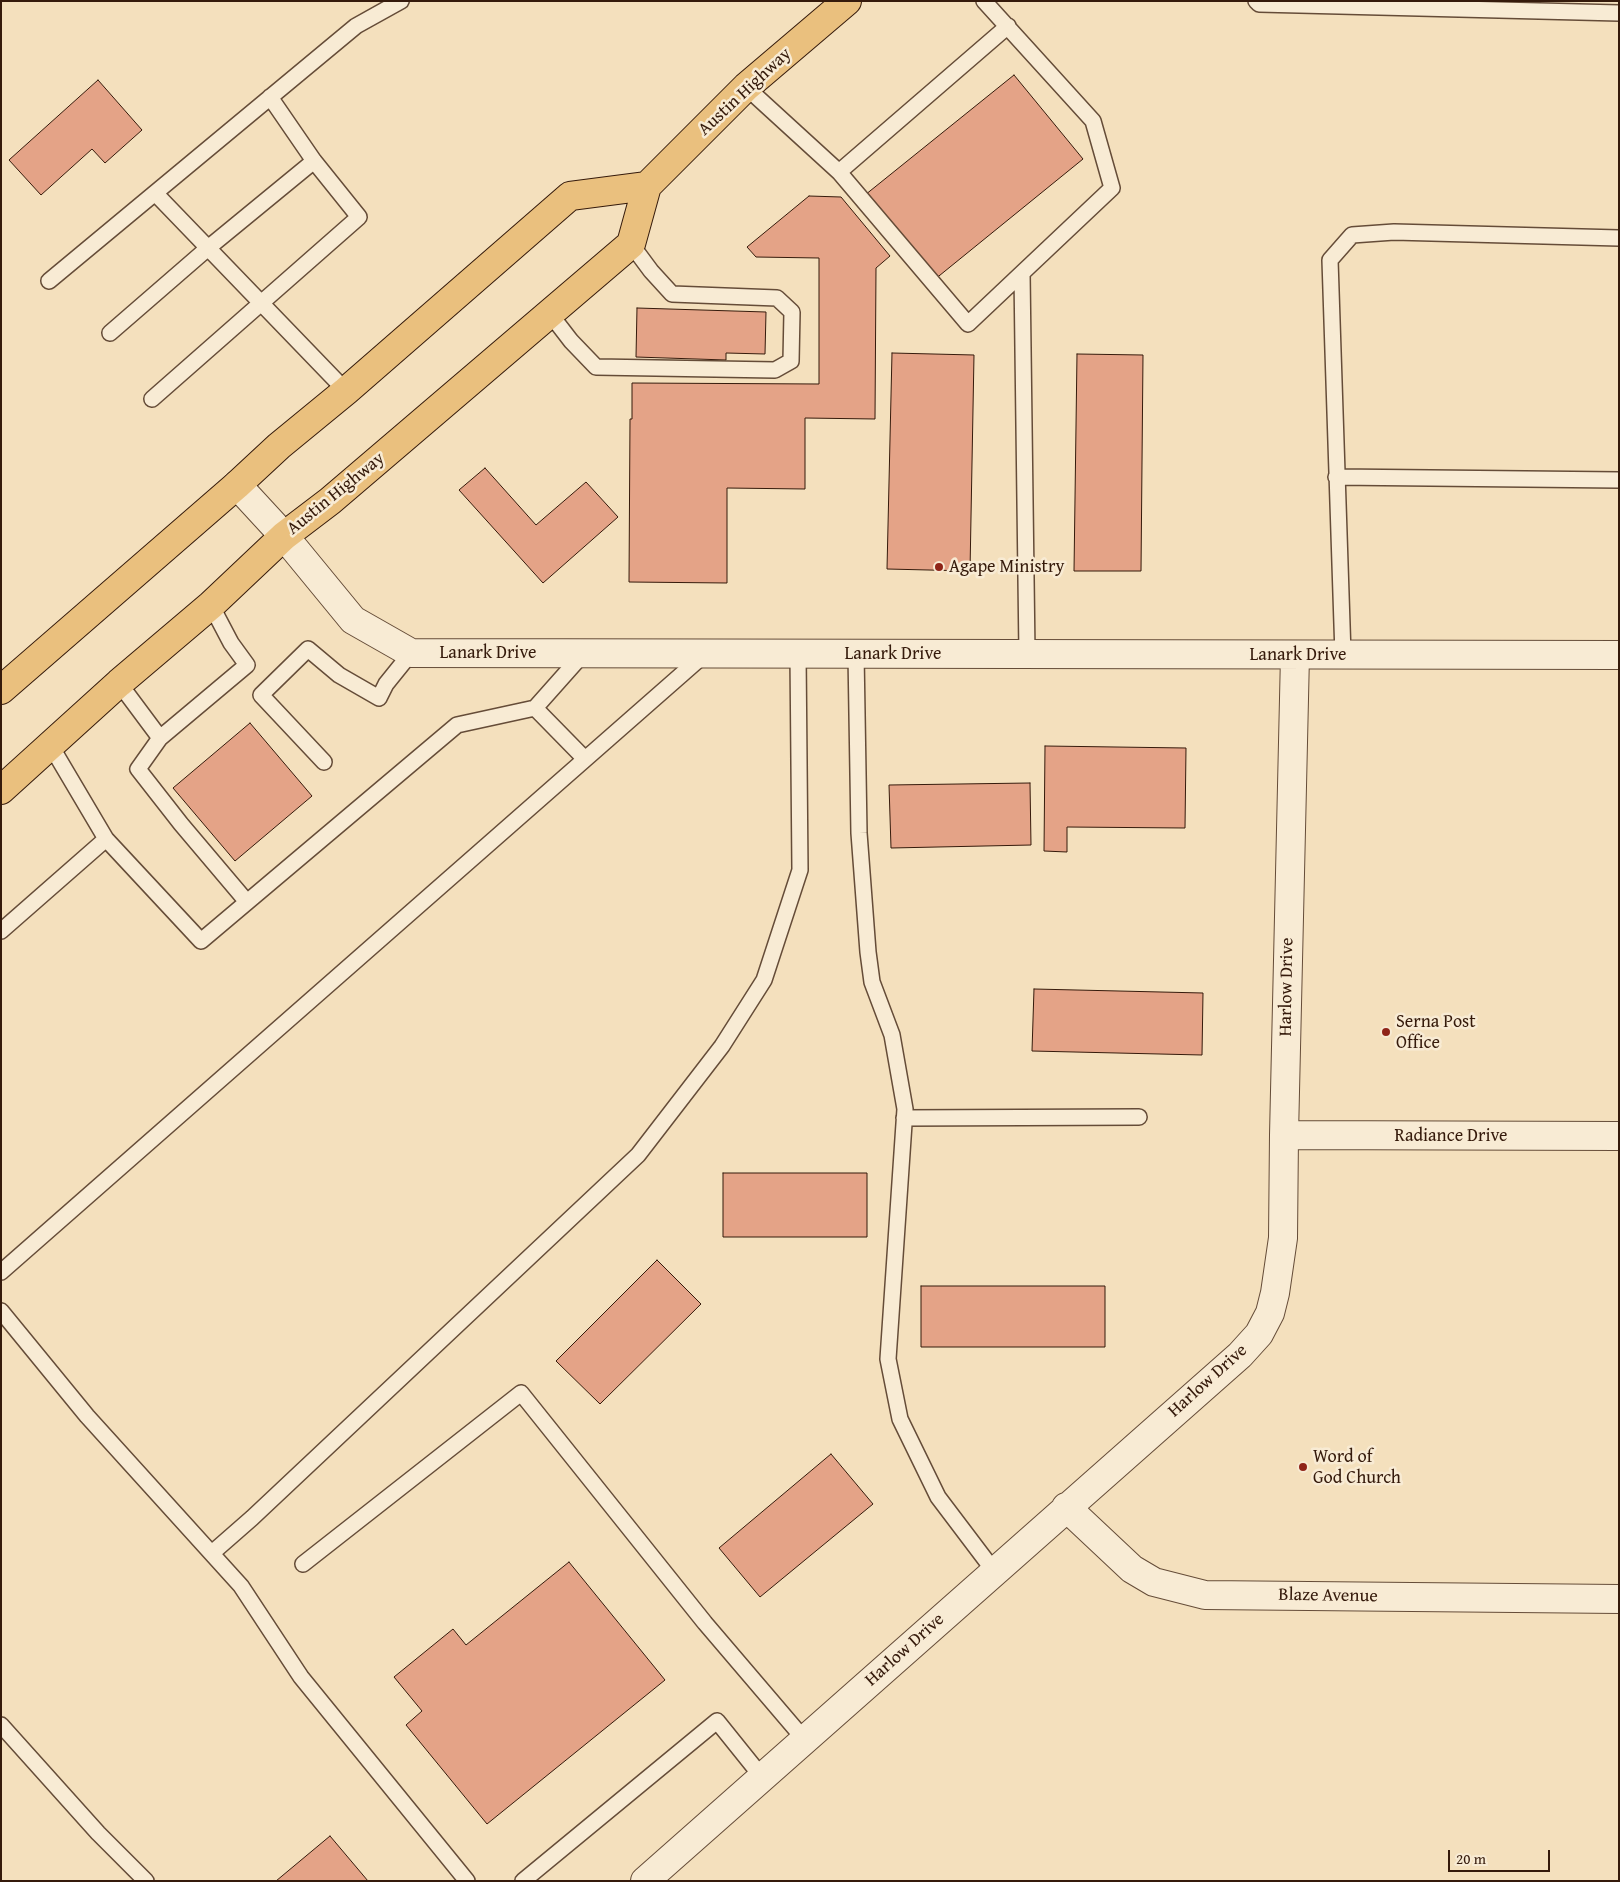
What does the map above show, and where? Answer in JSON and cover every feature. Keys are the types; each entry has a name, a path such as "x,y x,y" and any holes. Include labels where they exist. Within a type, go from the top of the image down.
{"main road":[{"name":"Austin Highway","path":"647,186 746,87 847,1"},
{"path":"1,690 237,485 279,446 346,392 570,196 647,186 632,244"},
{"name":"Austin Highway","path":"1,790 119,683 210,605 284,536 330,501 551,315 632,244"}],"street":[{"name":"Lanark Drive","path":"237,485 284,536 353,620 411,653 1619,655"},
{"name":"Harlow Drive","path":"645,1881 1240,1355 1259,1334 1270,1313 1275,1293 1283,1238 1295,655"},
{"name":"Radiance Drive","path":"1284,1135 1619,1136"},
{"name":"Blaze Avenue","path":"1066,1507 1132,1569 1154,1582 1205,1595 1619,1598"}],"lane":[{"path":"49,281 356,26 401,1"},
{"path":"746,87 839,172 968,324 1112,188 1093,121 984,1"},
{"path":"1256,1 1259,4 1619,13"},
{"path":"839,172 1008,26"},
{"path":"152,399 359,217 314,161 270,97"},
{"path":"110,333 208,248 314,161"},
{"path":"155,193 346,392"},
{"path":"1343,655 1330,260 1352,235 1394,232 1619,238"},
{"path":"551,315 571,341 596,367 775,370 791,361 792,312 777,298 672,294 651,272 632,244"},
{"path":"1022,273 1027,654"},
{"path":"1336,477 1619,480"},
{"path":"210,605 231,643 247,665 160,738 138,769 247,902"},
{"path":"324,762 261,695 308,648 339,675 379,698 386,684 411,653"},
{"path":"51,746 106,839 201,941 457,725 535,708 583,654"},
{"path":"1,1272 706,654"},
{"path":"212,1553 260,1511 638,1155 722,1046 764,980 800,870 798,654"},
{"path":"856,654 859,833 868,952 872,982 892,1035 905,1109 888,1359 900,1419 938,1496 994,1571"},
{"path":"119,683 160,738"},
{"path":"535,708 585,759"},
{"path":"1,931 106,839"},
{"path":"904,1118 1139,1117"},
{"path":"1,1312 87,1416 241,1586 301,1677 467,1881"},
{"path":"303,1564 520,1393 705,1623 804,1739"},
{"path":"523,1881 716,1721 762,1777"},
{"path":"1,1725 98,1833 146,1881"}],"building":[{"path":"1014,75 1083,159 934,280 865,195"},
{"path":"98,80 142,130 105,163 92,149 41,195 9,160"},
{"path":"809,196 841,197 890,256 876,268 875,419 805,418 805,489 727,488 727,583 629,582 632,383 819,384 819,258 756,257 747,247"},
{"path":"637,308 766,312 765,354 726,353 726,360 636,357"},
{"path":"892,353 974,355 970,571 887,569"},
{"path":"1077,354 1143,355 1141,571 1074,571"},
{"path":"485,468 536,525 586,482 618,517 543,583 459,490"},
{"path":"250,723 312,796 235,861 173,788"},
{"path":"1045,746 1186,748 1185,828 1067,827 1067,852 1044,851"},
{"path":"1030,783 1031,845 891,848 889,785"},
{"path":"1034,989 1203,993 1202,1055 1032,1051"},
{"path":"723,1173 867,1173 867,1237 723,1237"},
{"path":"657,1260 701,1304 600,1404 556,1361"},
{"path":"921,1286 1105,1286 1105,1347 921,1347"},
{"path":"831,1454 873,1504 760,1597 719,1548"},
{"path":"569,1562 665,1680 487,1824 406,1725 422,1711 394,1677 453,1629 466,1645"},
{"path":"330,1836 368,1881 276,1881"}],"place":[{"name":"Agape Ministry","path":"939,567"},
{"name":"Serna Post Office","path":"1386,1032"},
{"name":"Word of God Church","path":"1303,1467"}]}
